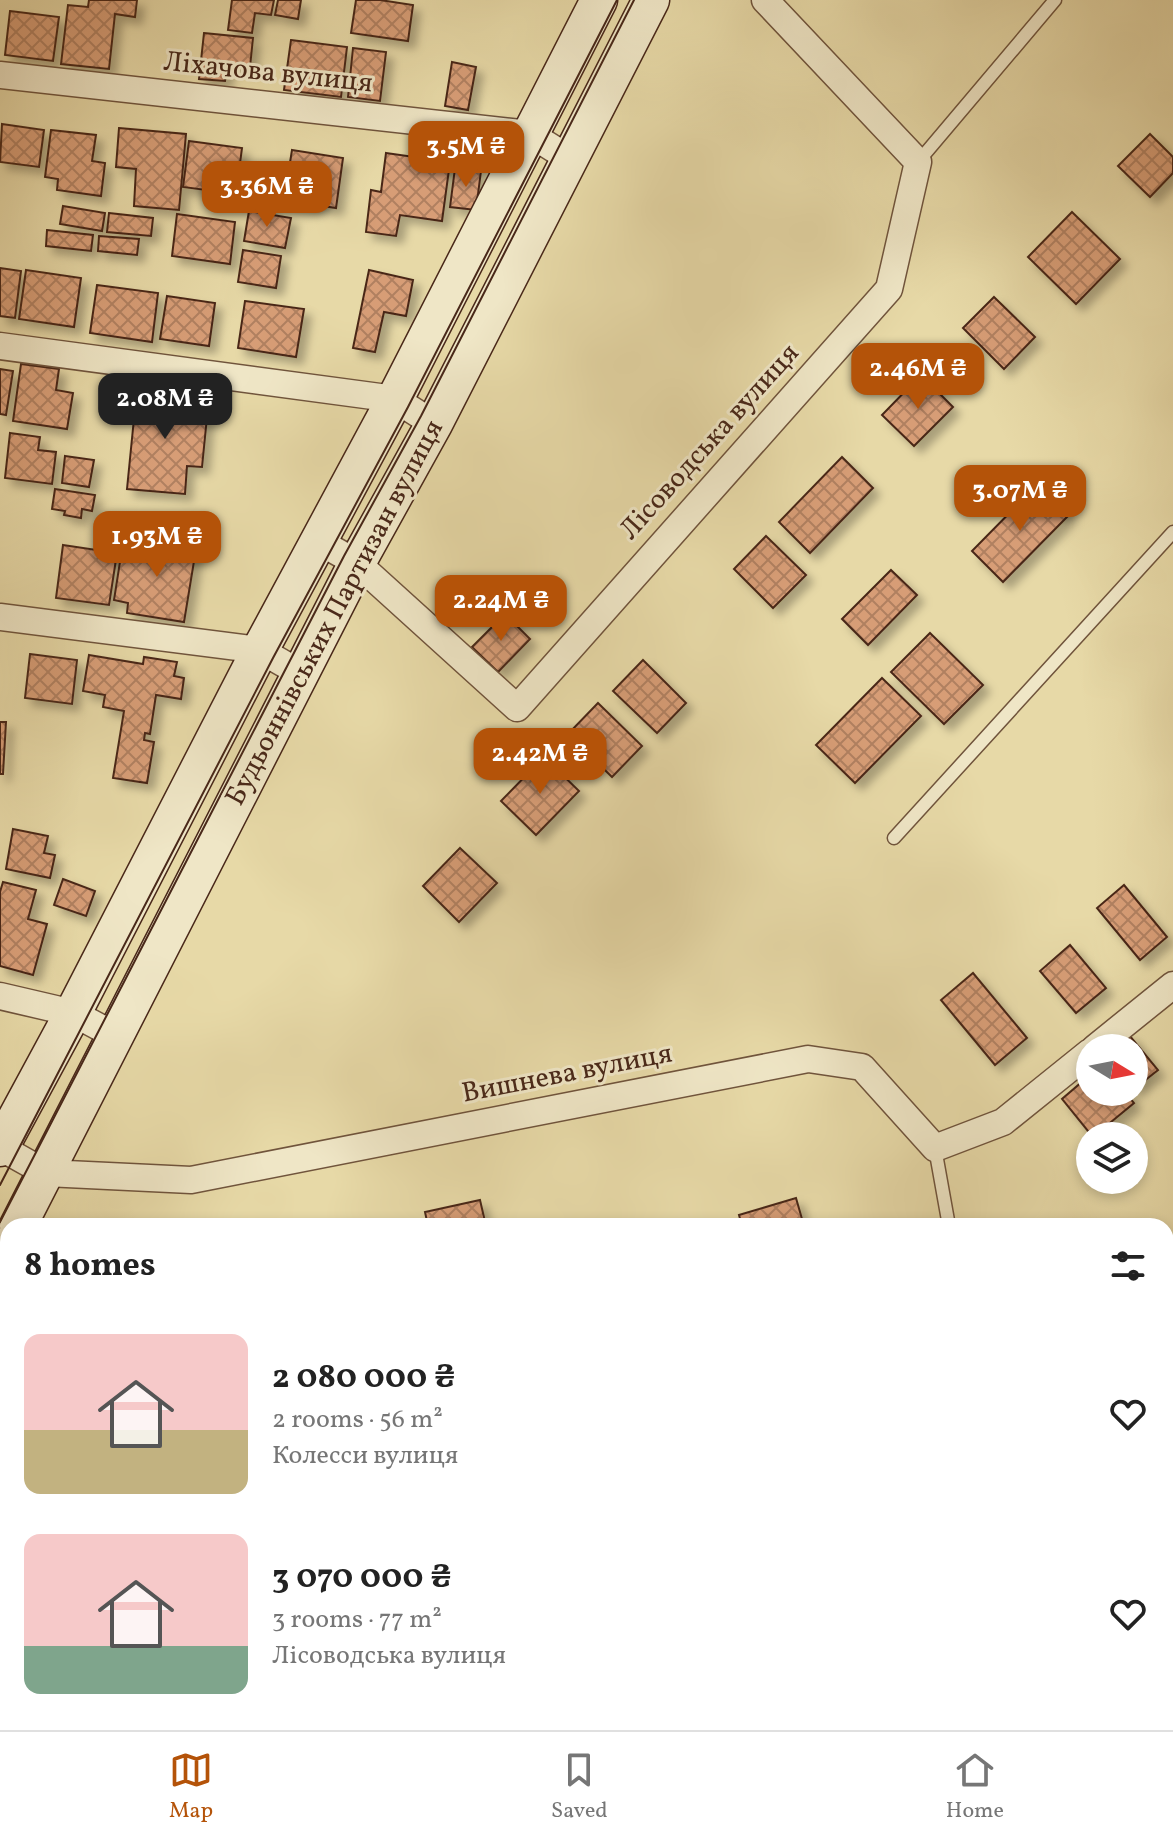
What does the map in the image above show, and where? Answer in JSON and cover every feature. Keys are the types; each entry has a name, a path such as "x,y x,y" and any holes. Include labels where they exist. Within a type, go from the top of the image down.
{"main road":[{"name":"Будьоннівських Партизан вулиця","path":"0,1148 395,399 599,0"},
{"name":"Будьоннівських Партизан вулиця","path":"22,1218 300,673 434,424 651,0"}],"street":[{"path":"765,0 918,162"},
{"name":"Ліхачова вулиця","path":"0,75 530,134 570,159"},
{"name":"Лісоводська вулиця","path":"318,541 357,563 517,708 889,289 918,162"},
{"path":"0,346 395,399 434,424"},
{"path":"0,617 260,650 300,673"},
{"path":"1112,1034 1173,985"},
{"path":"0,996 73,1013 116,1036"},
{"name":"Вишнева вулиця","path":"0,1148 46,1173 191,1180 808,1059 862,1067 935,1148"},
{"path":"935,1148 1003,1122 1076,1063"}],"lane":[{"path":"918,162 1055,0"},
{"path":"894,838 1173,532"},
{"path":"935,1148 948,1218"}],"building":[{"path":"89,0 137,0 135,17 115,14 109,69 61,64 68,5 88,7"},
{"path":"232,0 274,0 271,15 255,13 252,33 228,30"},
{"path":"278,0 301,0 298,19 275,15"},
{"path":"356,0 413,5 408,41 351,33"},
{"path":"10,11 59,17 53,61 5,55"},
{"path":"204,33 253,38 250,67 227,65 225,81 199,79"},
{"path":"291,40 347,47 341,97 284,90"},
{"path":"353,48 386,52 380,101 348,97"},
{"path":"452,62 476,67 468,110 445,106"},
{"path":"2,124 44,130 39,167 0,162"},
{"path":"119,128 186,134 179,210 134,206 136,169 116,167"},
{"path":"51,130 96,135 92,161 105,163 101,196 57,190 58,179 45,177"},
{"path":"1150,134 1173,157 1173,173 1150,197 1118,166"},
{"path":"189,141 242,148 236,194 183,187"},
{"path":"292,150 343,158 336,208 284,200"},
{"path":"386,153 450,162 442,221 400,215 396,236 366,232 371,190 381,192"},
{"path":"455,168 481,171 476,210 450,207"},
{"path":"63,206 105,213 102,231 60,224"},
{"path":"249,211 291,218 285,248 244,241"},
{"path":"1072,212 1120,259 1076,304 1028,257"},
{"path":"109,213 153,218 151,236 107,232"},
{"path":"177,214 235,222 230,264 172,256"},
{"path":"47,230 93,235 91,251 46,246"},
{"path":"99,236 139,239 137,255 98,251"},
{"path":"243,250 281,256 276,288 238,282"},
{"path":"0,268 21,271 15,318 0,316"},
{"path":"26,270 81,278 74,327 19,319"},
{"path":"369,270 413,280 406,316 384,312 375,352 353,348"},
{"path":"97,285 158,293 152,342 90,333"},
{"path":"167,296 215,303 209,346 160,339"},
{"path":"994,297 1035,337 1004,369 963,328"},
{"path":"245,301 304,309 296,357 238,348"},
{"path":"21,364 59,369 56,390 73,393 67,429 13,421"},
{"path":"0,369 13,371 6,415 0,414"},
{"path":"921,375 953,407 914,446 882,415"},
{"path":"137,388 195,393 193,416 207,417 202,467 187,466 185,494 127,489"},
{"path":"10,433 40,437 38,450 56,452 52,484 5,478"},
{"path":"65,456 94,460 89,487 62,483"},
{"path":"842,457 873,488 810,553 779,522"},
{"path":"1038,484 1069,515 1003,582 972,551"},
{"path":"55,489 95,495 92,511 82,509 81,518 52,509"},
{"path":"155,536 197,543 184,622 127,613 128,603 114,600 122,549 153,554"},
{"path":"766,536 806,575 773,608 734,569"},
{"path":"63,545 117,553 109,605 56,598"},
{"path":"891,570 917,595 868,645 842,619"},
{"path":"505,614 530,639 498,672 472,647"},
{"path":"930,633 983,685 944,724 891,672"},
{"path":"30,654 77,660 72,704 25,698"},
{"path":"89,655 143,664 144,657 177,662 174,676 184,678 181,699 156,695 150,734 145,733 144,740 154,742 147,783 113,778 124,711 103,707 105,695 83,691"},
{"path":"643,660 686,703 657,733 613,691"},
{"path":"882,678 921,716 855,783 816,745"},
{"path":"598,703 642,746 612,777 568,734"},
{"path":"0,722 6,722 3,774 0,774"},
{"path":"544,757 579,791 536,835 501,801"},
{"path":"13,829 48,836 44,853 55,855 50,878 6,869"},
{"path":"460,848 497,883 459,922 423,886"},
{"path":"63,879 95,891 86,916 54,905"},
{"path":"3,882 36,890 28,919 47,924 33,975 0,966 0,892"},
{"path":"1124,885 1167,937 1140,960 1097,908"},
{"path":"1070,945 1106,988 1076,1013 1040,971"},
{"path":"973,973 1027,1038 995,1065 941,1000"},
{"path":"1148,1058 1158,1070 1148,1078"},
{"path":"1076,1087 1076,1106 1130,1106 1111,1122 1081,1122 1062,1099"},
{"path":"796,1198 802,1218 740,1218 739,1215"},
{"path":"480,1200 484,1218 426,1218 425,1212"}],"tram line":[{"path":"0,1185 273,658 408,407 617,0"},
{"path":"2,1218 344,556 421,416 634,0"}]}
